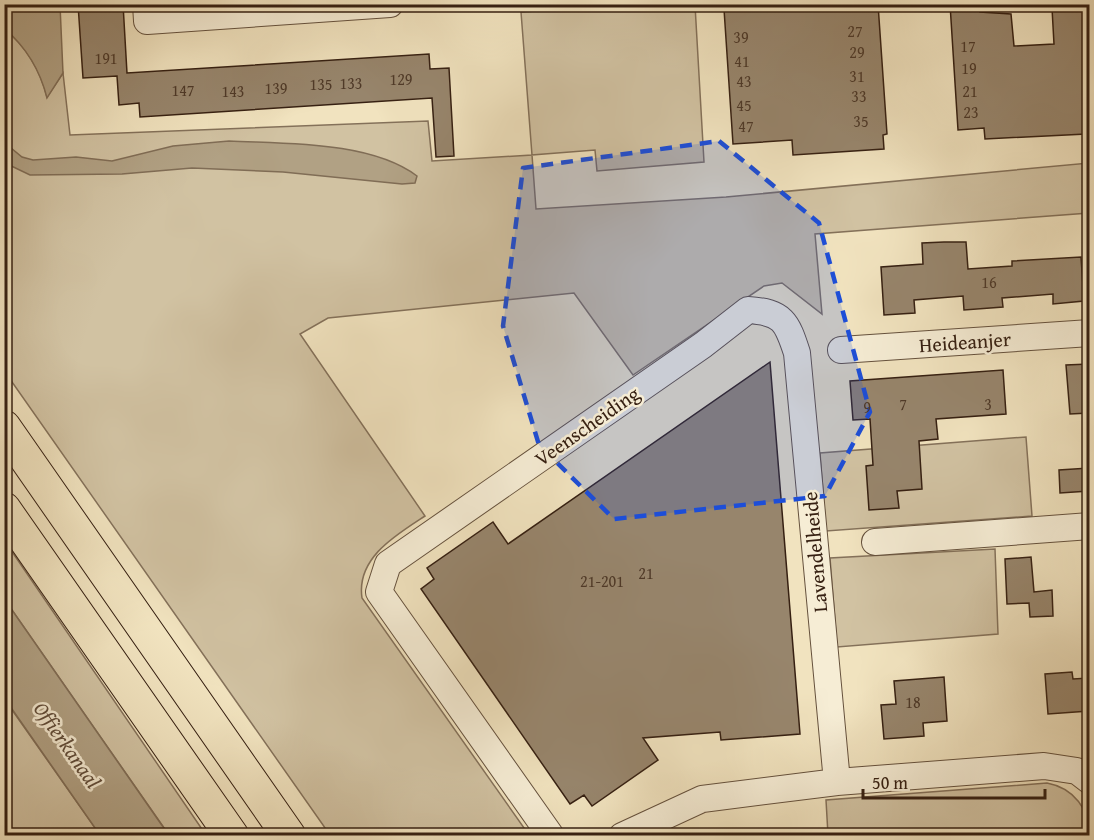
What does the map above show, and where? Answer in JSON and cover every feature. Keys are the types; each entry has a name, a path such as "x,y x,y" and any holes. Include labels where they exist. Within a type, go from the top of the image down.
{"highway":[{"path":"4,427 289,836"},
{"path":"4,508 232,836"}],"street":[{"path":"146,13 390,4"},
{"name":"Veenscheiding","path":"551,836 379,592 388,564 703,345 748,310 769,311 788,324"},
{"name":"Lavendelheide","path":"788,324 797,353 837,782"},
{"name":"Heideanjer","path":"841,350 1089,333"},
{"path":"875,542 1089,526"},
{"path":"622,836 702,799 837,782 1044,766 1077,771 1089,781"}],"highlighted area":[{"path":"719,141 819,223 870,412 825,496 614,519 539,445 503,326 523,168"}],"shaded area":[{"path":"631,5 695,5 704,162 597,171 595,150 532,155 521,12"},
{"path":"4,29 32,60 47,97 63,73 70,135 428,121 432,161 532,155 536,209 726,197 1089,163 1089,213 815,234 822,314 782,283 764,286 633,375 574,293 328,318 300,334 425,516 402,531 380,549 372,559 365,571 362,598 529,835 330,835 5,372"},
{"path":"1026,437 1032,516 826,531 820,453"},
{"path":"4,540 206,835 169,835 5,600"},
{"path":"995,549 998,634 837,647 830,558"},
{"path":"4,699 10,707 100,835 5,835"},
{"path":"1047,783 1065,790 1078,802 1087,817 1089,835 828,835 826,800"}],"water":[{"path":"4,5 60,5 63,73 47,98 32,60 5,29"},
{"path":"229,141 301,144 352,150 376,156 417,176 415,183 402,184 283,172 192,168 122,174 30,175 5,163 5,143 22,157 33,160 76,157 112,161 173,146"},
{"name":"Offierkanaal","path":"5,600 169,835 100,835 5,699"}],"building":[{"path":"78,4 123,4 127,73 429,54 430,69 449,68 454,156 436,157 432,98 140,117 139,103 119,105 117,76 83,78"},
{"path":"878,4 887,134 883,135 884,149 793,155 792,140 733,144 724,9"},
{"path":"950,4 979,4 980,12 1011,14 1014,46 1054,44 1052,8 1089,4 1089,122 1085,122 1086,134 985,139 984,128 958,130"},
{"path":"966,242 968,269 1012,266 1012,261 1081,257 1084,301 1053,304 1053,294 1002,298 1003,307 964,310 963,296 914,300 915,313 884,315 881,267 923,264 922,243"},
{"path":"770,362 800,734 721,740 720,732 643,738 658,760 592,806 584,795 570,804 421,589 434,579 427,568 493,522 508,544"},
{"path":"1089,364 1089,413 1070,414 1066,365"},
{"path":"1003,370 1006,414 936,419 938,439 919,441 922,489 897,491 899,508 869,510 866,466 873,465 870,419 853,420 850,381"},
{"path":"1089,468 1089,491 1060,493 1059,470"},
{"path":"1031,557 1034,592 1052,590 1053,616 1030,617 1029,603 1007,604 1005,559"},
{"path":"1072,672 1073,679 1089,678 1089,711 1048,714 1045,674"},
{"path":"944,677 947,721 923,723 924,736 884,739 881,705 896,704 894,681"}]}
